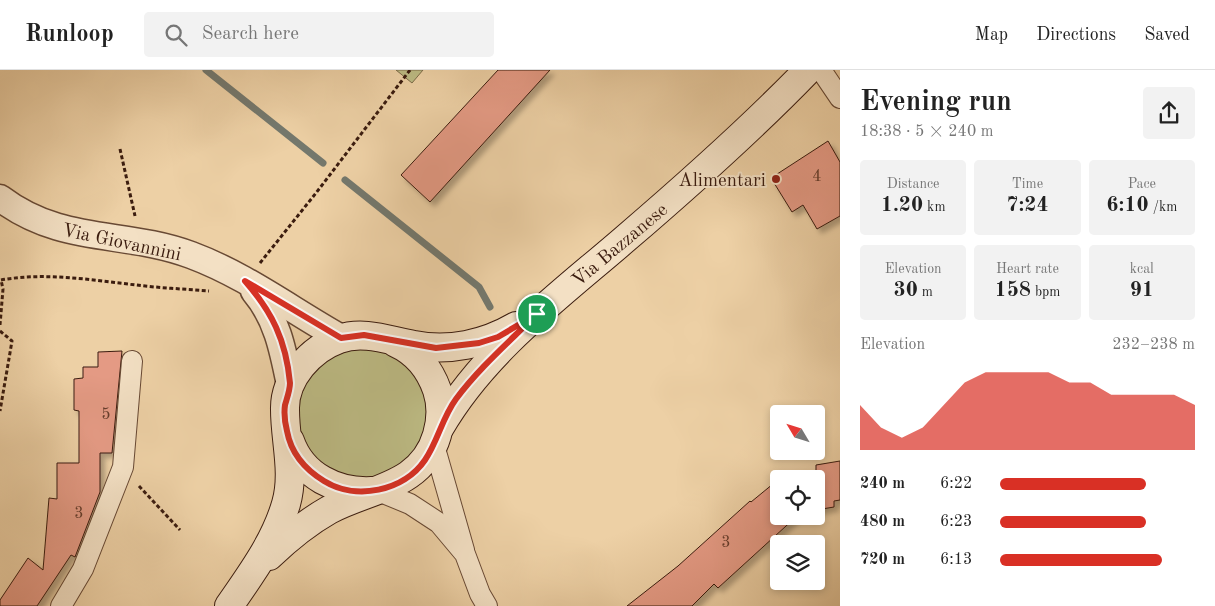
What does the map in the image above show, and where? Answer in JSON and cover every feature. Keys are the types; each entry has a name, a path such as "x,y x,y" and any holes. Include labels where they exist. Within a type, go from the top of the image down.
{"main road":[{"name":"Via Bazzanese","path":"255,569 304,525 331,509 376,490 395,485 411,475 424,461 455,401 470,381 537,314 697,178 757,123 808,70"},
{"name":"Via Bazzanese","path":"229,606 255,569 275,532 287,503 291,470 285,408 290,385 302,364 319,348 341,338 364,335 436,348 479,343 498,337 537,314"},
{"name":"Via Bazzanese","path":"387,339 415,355 434,380 440,403 437,436"},
{"name":"Via Bazzanese","path":"287,431 292,447 301,462 313,474 327,483 343,489 376,490"}],"street":[{"path":"821,70 840,98"},
{"name":"Via Giovannini","path":"0,198 14,209 62,230 143,243 190,255 245,281 341,338"},
{"path":"245,281 265,304 274,321 290,385"},
{"path":"61,606 83,569 121,472 132,361"},
{"path":"437,436 465,554 480,594 487,606"},
{"path":"376,490 410,504 439,523 465,554"}],"path":[{"path":"0,325 3,289 0,280 23,276 56,276 139,286 218,291 245,281 316,193 410,70"},
{"path":"120,149 143,243"},
{"path":"0,331 12,341 0,411"},
{"path":"121,472 137,484 180,530"}],"shaded area":[{"path":"396,70 423,70 412,83"},
{"path":"382,348 417,371 432,412 417,456 378,480 333,474 315,460 302,441 297,419 298,397 307,377 321,361 339,350"}],"building":[{"path":"498,70 550,70 430,202 401,175"},
{"path":"828,141 840,162 840,216 817,229 803,205 792,212 771,178"},
{"path":"122,351 112,453 100,453 100,492 75,557 71,555 37,606 0,606 0,600 28,558 43,570 49,498 57,499 57,463 79,463 79,411 74,410 74,379 83,378 83,367 98,367 98,352"},
{"path":"840,461 840,500 834,501 834,507 825,508 825,470 816,470 816,465"},
{"path":"770,486 770,525 787,525 776,535 770,535 770,541 718,588 714,584 692,606 627,606 678,566"}],"waterway":[{"path":"206,70 323,163"},
{"path":"345,180 479,287 490,307"}],"place":[{"name":"Alimentari","path":"776,179"}],"route":[{"path":"245,281 298,315 341,338 364,335 436,348 479,343 498,337 537,314 470,381 455,401 440,427 434,445 424,461 411,475 395,485 376,490 360,491 343,489 327,483 313,474 301,462 292,447 287,431 285,408 290,385 283,350 274,321 265,304 245,281"}]}
